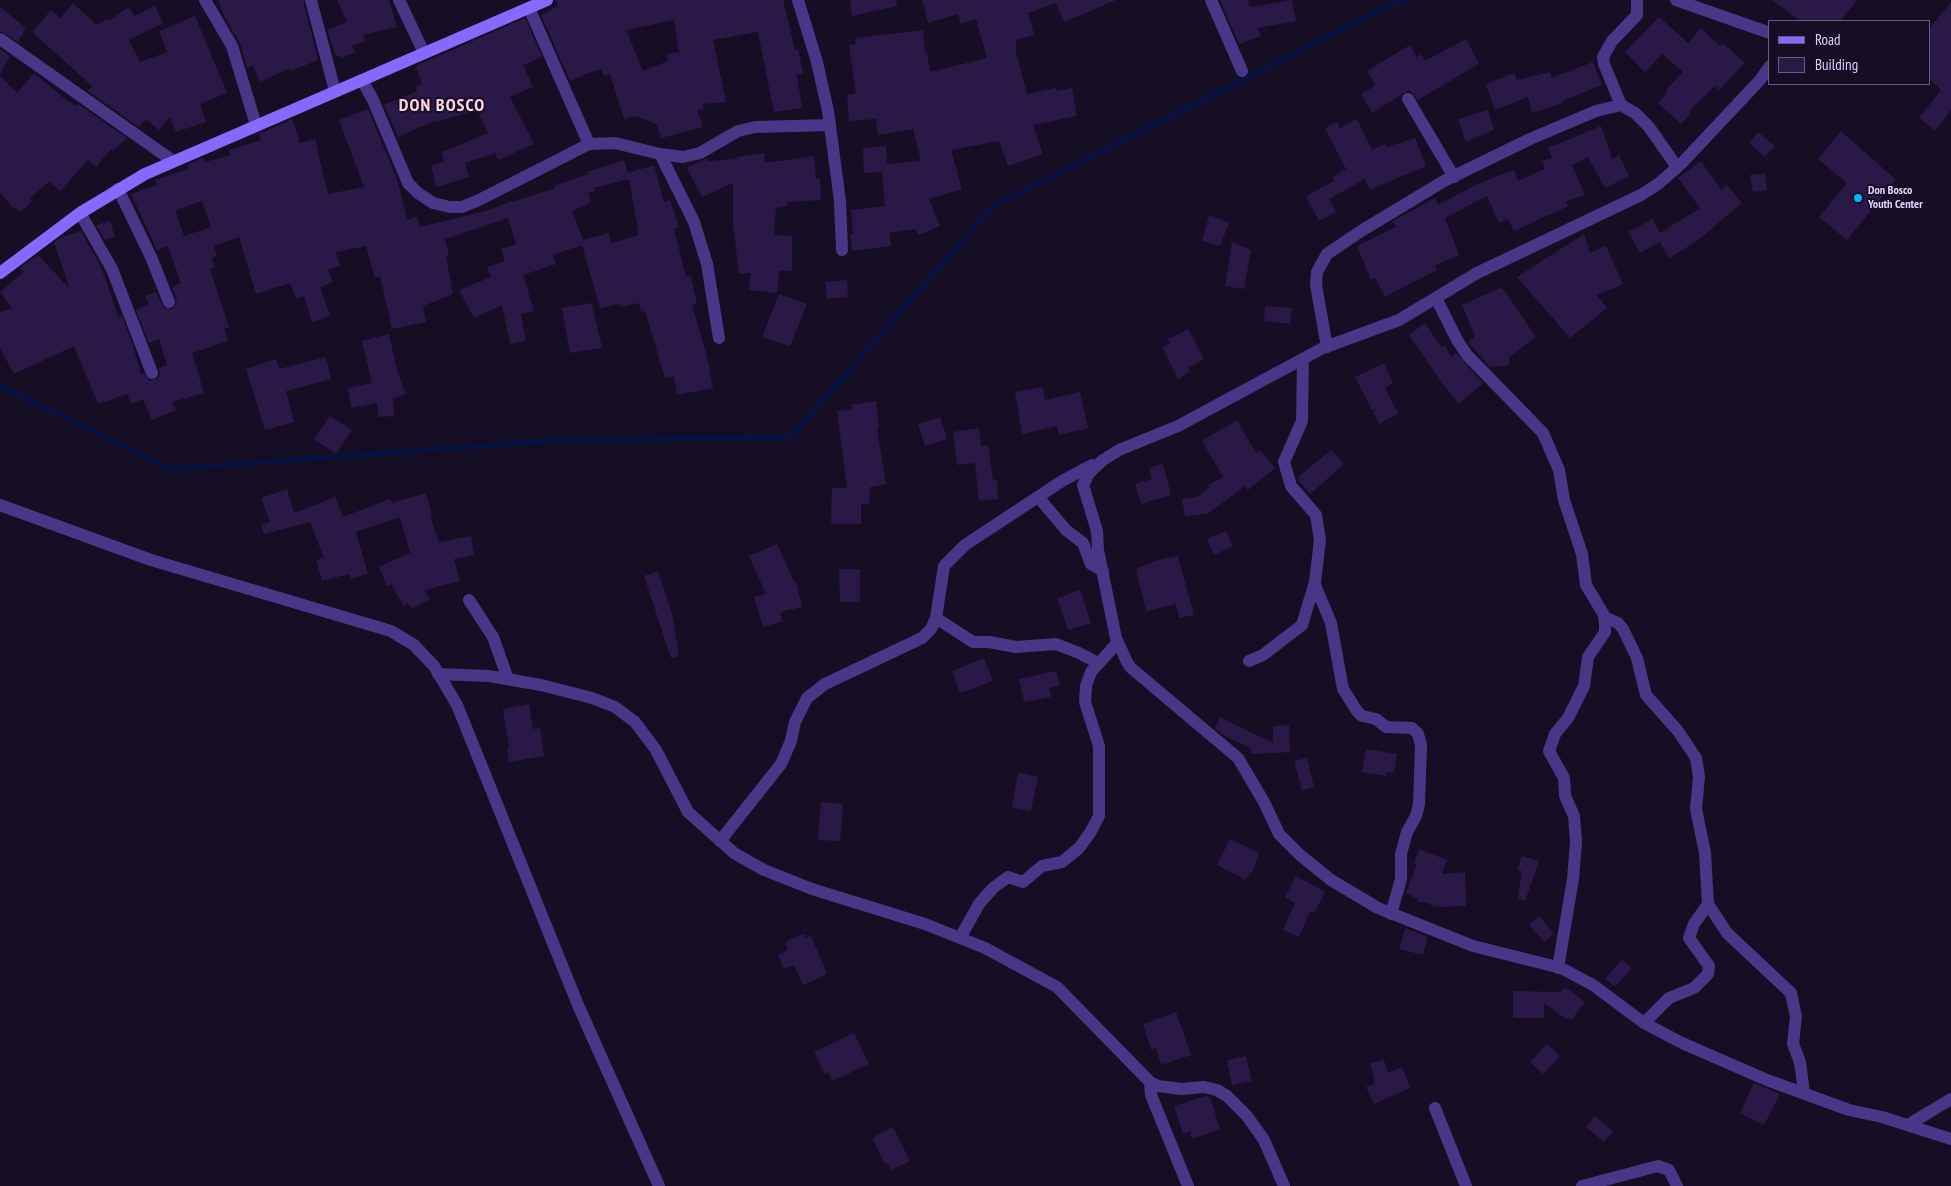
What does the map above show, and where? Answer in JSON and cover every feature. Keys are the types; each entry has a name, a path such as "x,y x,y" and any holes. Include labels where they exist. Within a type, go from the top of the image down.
{"street":[{"path":"205,0 232,46 256,125"},
{"path":"311,0 335,91"},
{"path":"399,0 424,53"},
{"path":"0,273 80,213 118,189 173,161 424,53 524,6 547,0"},
{"path":"798,0 817,62 830,125 840,201 842,250"},
{"path":"1211,0 1242,71"},
{"path":"1637,0 1638,15 1612,42 1604,57 1604,64 1620,105 1635,113 1649,127 1677,167"},
{"path":"1676,0 1768,31"},
{"path":"524,6 589,144"},
{"path":"0,39 173,161"},
{"path":"720,841 781,764 791,741 795,722 807,698 825,684 922,638 931,629 936,618 944,566 965,545 1039,498 1062,481 1119,450 1178,426 1327,347 1399,320 1478,273 1641,195 1677,167 1737,106 1768,68"},
{"path":"362,80 373,100 408,183 418,194 433,203 462,207 589,144 615,143 660,154 683,157 700,154 738,131 755,128 830,125"},
{"path":"1408,100 1454,177"},
{"path":"1327,347 1316,285 1317,272 1327,254 1361,230 1454,177 1530,139 1596,111 1620,105"},
{"path":"660,154 694,222 708,264 719,338"},
{"path":"118,189 151,257 168,302"},
{"path":"80,213 112,269 152,374"},
{"path":"1436,298 1457,340 1467,355 1543,433 1559,470 1564,500 1582,554 1586,585 1604,617 1605,632 1588,657 1584,686 1568,718 1555,734 1549,751 1564,778 1565,796 1574,816 1576,842 1573,879 1558,968"},
{"path":"1249,661 1263,655 1302,625 1315,585 1320,540 1316,515 1291,486 1284,462 1302,420 1303,359"},
{"path":"1103,460 1085,478 1084,485 1097,530 1103,571 1118,642 1130,668 1238,758 1264,802 1279,834 1300,855 1331,880 1378,908 1473,946 1558,968 1593,985 1644,1023 1682,1043 1767,1080 1849,1110 1908,1125 1951,1139"},
{"path":"1039,498 1066,530 1083,543 1091,564 1103,571"},
{"path":"0,505 151,560 391,631 414,645 434,666 457,705 582,1013 659,1186"},
{"path":"1315,585 1332,623 1344,689 1357,711 1368,718 1376,719 1386,727 1412,728 1418,734 1421,744 1419,804 1416,816 1407,832 1401,854 1401,879 1391,914"},
{"path":"469,600 493,637 508,680"},
{"path":"1604,617 1618,623 1623,629 1638,658 1646,695 1678,731 1696,758 1699,777 1696,810 1704,854 1708,904 1728,932 1791,993 1796,1017 1793,1044 1800,1062 1804,1092"},
{"path":"936,618 973,642 989,642 1016,647 1056,644 1098,663"},
{"path":"960,938 979,904 993,888 1008,877 1023,882 1042,866 1062,862 1079,848 1090,834 1099,816 1099,746 1085,702 1086,686 1091,672 1118,642"},
{"path":"438,674 541,685 592,698 621,712 635,722 656,750 688,812 734,852 772,873 836,898 925,924 985,948 1056,987 1150,1082 1158,1086 1181,1089 1204,1088 1217,1090 1228,1096 1247,1116 1264,1140 1284,1186"},
{"path":"1644,1023 1669,998 1694,988 1708,974 1709,966 1689,938 1694,924 1708,904"},
{"path":"1150,1082 1153,1101 1188,1186"},
{"path":"1908,1125 1951,1098"},
{"path":"1435,1108 1466,1186"},
{"path":"1582,1186 1658,1166 1669,1170 1678,1186"}],"building":[{"path":"218,0 303,0 318,60 291,71 290,68 260,82 253,66 247,68 240,43 225,18"},
{"path":"337,0 389,0 397,27 363,35 366,41 352,46 355,52 341,58 340,55 336,56 327,30 347,22"},
{"path":"556,0 783,0 795,50 798,49 803,74 797,75 802,108 774,112 758,32 713,40 726,102 703,104 704,109 697,110 703,127 661,138 657,124 635,116 624,119 610,74 604,76 601,69 570,81 541,15 558,6","holes":["674,20 679,52 667,54 668,61 643,71 626,30"]},
{"path":"850,0 896,0 897,6 852,16"},
{"path":"922,0 1116,0 1064,22 1056,3 1028,13 1034,35 1015,40 1017,48 1015,48 1027,94 1056,88 1056,91 1072,88 1077,116 1033,125 1043,154 1008,166 999,141 951,150 962,189 929,199 940,226 918,235 916,229 889,233 891,246 852,251 850,234 853,233 851,210 885,206 882,172 864,173 863,148 886,146 887,164 921,161 913,129 878,135 876,119 849,121 847,94 856,94 849,45 856,44 855,38 923,30 925,53 927,53 930,72 987,58 976,19 961,24 958,14 928,23"},
{"path":"1220,0 1247,0 1250,7 1292,0 1296,21 1257,28 1261,36 1239,44"},
{"path":"1772,0 1857,0 1841,20 1800,20"},
{"path":"1951,2 1951,110 1935,131 1919,118 1941,90 1931,81 1931,27"},
{"path":"73,3 97,25 107,19 108,21 129,7 134,16 155,6 163,23 129,40 140,62 167,52 159,31 195,16 227,93 200,104 206,122 176,132 170,117 159,130 146,119 139,127 88,91 92,86 32,32 51,10 60,18"},
{"path":"0,7 26,28 18,42 0,31"},
{"path":"1659,17 1688,43 1701,28 1720,46 1723,43 1745,63 1719,90 1715,86 1689,111 1691,113 1681,124 1658,103 1668,92 1666,90 1683,72 1662,54 1645,72 1625,52"},
{"path":"525,18 542,57 523,65 533,87 510,97 534,144 498,160 495,153 465,163 469,177 436,187 431,165 444,162 442,152 488,133 477,110 436,122 436,120 398,137 384,105 417,91 416,86 422,84 416,66"},
{"path":"1466,39 1479,64 1418,100 1409,90 1372,113 1361,94 1376,85 1367,71 1410,45 1417,57 1421,54 1425,61"},
{"path":"0,49 10,56 0,74"},
{"path":"1593,62 1602,85 1563,101 1563,103 1532,113 1528,97 1495,110 1486,84 1514,73 1517,80 1550,72 1552,78"},
{"path":"34,73 70,103 76,106 78,104 127,138 113,151 111,149 96,167 88,160 60,191 49,182 30,198 32,202 20,212 15,207 14,209 0,193 0,76 17,93"},
{"path":"368,109 397,179 407,220 417,217 420,227 486,211 555,188 554,186 588,174 587,172 624,160 628,173 654,165 664,202 670,200 679,227 674,229 686,277 691,276 697,304 692,305 707,357 713,388 677,395 674,376 665,378 645,311 641,312 639,303 621,307 620,304 600,308 582,245 553,255 556,264 523,275 534,311 521,314 526,341 510,344 502,305 474,318 459,290 491,277 487,267 505,261 501,249 516,244 508,218 445,239 449,255 446,256 453,294 423,306 426,322 392,329 380,276 375,278 366,246 336,252 340,266 328,269 333,282 320,287 330,316 312,322 304,296 296,299 290,283 256,294 239,237 214,246 217,256 212,258 215,267 210,269 229,327 224,329 228,341 192,353 204,393 172,402 176,410 152,420 143,399 131,404 127,394 98,404 74,346 14,374 0,348 0,312 12,308 0,292 24,272 20,268 38,255 70,289 54,243 60,238 81,231 101,267 119,318 122,316 141,374 143,373 150,381 158,378 160,374 159,368 167,365 159,339 149,343 136,310 149,304 145,296 156,292 164,308 172,309 177,303 172,287 181,283 168,246 157,250 131,194 157,185 155,180 188,169 187,165 203,158 205,162 231,155 229,150 261,140 259,134 292,119 300,143 315,139 328,194 364,187 339,120","holes":["629,179 639,235 611,243 609,233 583,240 572,211 591,202 588,193 595,191 594,188","202,201 211,227 184,236 175,210"]},
{"path":"1488,110 1494,130 1466,142 1458,119"},
{"path":"1357,119 1372,150 1385,144 1387,147 1415,138 1426,166 1370,190 1365,179 1329,199 1336,212 1319,221 1306,196 1334,181 1332,177 1346,169 1325,128 1337,122 1340,128"},
{"path":"1601,126 1612,159 1619,155 1629,176 1605,188 1588,157 1572,165 1585,195 1566,201 1568,206 1514,231 1508,219 1499,223 1487,196 1445,218 1459,255 1435,265 1437,270 1385,297 1375,278 1371,280 1357,246 1396,227 1393,221 1435,198 1438,205 1477,184 1514,170 1518,181 1545,169 1542,161 1552,158 1548,148"},
{"name":"Don Bosco Youth Center","path":"1841,131 1896,180 1847,240 1819,217 1847,183 1818,159"},
{"path":"1758,132 1775,146 1765,157 1749,143"},
{"path":"764,153 765,163 814,156 816,179 820,179 821,200 787,202 788,206 776,208 774,235 792,236 792,271 779,271 777,293 749,290 751,273 739,274 733,223 733,183 702,197 687,168 707,158 708,161 737,159 737,157"},
{"path":"1701,161 1721,190 1727,185 1742,203 1697,241 1669,258 1660,242 1640,253 1628,232 1653,219 1660,233 1700,208 1678,178"},
{"path":"1765,173 1767,190 1753,192 1750,175"},
{"path":"1209,215 1229,223 1220,246 1202,241"},
{"path":"110,221 115,237 105,240 96,225"},
{"path":"1584,234 1590,253 1606,246 1623,284 1597,295 1607,308 1570,338 1517,277"},
{"path":"1232,242 1251,250 1244,289 1225,286"},
{"path":"847,280 848,297 827,299 825,282"},
{"path":"1502,287 1536,337 1509,357 1509,365 1490,367 1468,342 1475,336 1462,305"},
{"path":"779,294 807,304 790,346 762,337"},
{"path":"592,303 602,348 570,353 562,308"},
{"path":"1265,306 1292,308 1290,324 1264,321"},
{"path":"1425,323 1441,347 1445,345 1451,357 1456,353 1483,383 1459,404 1409,335"},
{"path":"1188,329 1204,359 1188,368 1190,372 1178,379 1162,347 1170,343 1168,339"},
{"path":"389,334 398,374 406,394 393,398 394,416 378,417 377,403 351,408 348,388 372,383 362,341"},
{"path":"326,357 331,379 286,391 294,422 265,430 246,369 276,359 279,369"},
{"path":"1384,363 1393,383 1385,387 1398,414 1379,424 1373,412 1376,409 1372,410 1355,377"},
{"path":"1043,387 1045,400 1080,392 1088,428 1059,435 1057,426 1022,434 1015,392"},
{"path":"876,401 879,429 877,429 886,484 870,487 869,504 861,504 861,524 831,524 832,488 847,488 837,411 852,410 851,405"},
{"path":"330,416 352,430 336,454 314,439"},
{"path":"940,417 947,439 925,446 918,424"},
{"path":"1237,420 1256,453 1260,450 1275,468 1248,490 1245,486 1209,513 1185,517 1182,499 1197,497 1209,488 1208,485 1223,477 1202,441"},
{"path":"979,428 981,446 988,445 993,480 997,480 998,499 979,501 975,463 957,465 953,432"},
{"path":"1331,450 1344,464 1310,494 1297,478"},
{"path":"1163,464 1171,495 1141,504 1135,484 1152,479 1149,468"},
{"path":"287,489 294,513 335,497 343,517 390,499 392,503 426,493 432,515 430,516 439,542 471,536 474,555 454,559 460,581 424,590 430,599 412,609 408,603 404,606 391,584 387,586 379,567 410,553 400,517 356,532 368,574 351,579 349,574 322,581 316,560 324,558 310,522 264,534 261,525 270,522 261,498"},
{"path":"1226,531 1233,546 1214,555 1207,539"},
{"path":"777,544 794,582 796,582 802,607 780,612 783,621 763,627 754,597 766,594 749,556"},
{"path":"1178,556 1194,615 1179,618 1176,604 1146,611 1136,569 1158,560"},
{"path":"839,569 860,569 860,602 840,602"},
{"path":"658,571 672,614 679,656 671,658 644,576"},
{"path":"1080,590 1091,623 1068,630 1057,598"},
{"path":"984,658 993,681 960,693 952,671"},
{"path":"1056,671 1060,686 1049,688 1051,697 1024,702 1019,679"},
{"path":"529,704 533,729 540,728 544,756 509,762 507,748 509,747 503,709"},
{"path":"1220,717 1273,743 1273,726 1289,725 1290,751 1293,752 1251,754 1251,748 1223,735 1215,728"},
{"path":"1366,749 1397,754 1394,773 1387,772 1386,776 1362,772"},
{"path":"1307,758 1314,787 1302,790 1294,761"},
{"path":"1018,773 1038,777 1031,811 1012,808"},
{"path":"821,802 843,804 840,841 818,840"},
{"path":"1230,839 1259,853 1252,873 1250,872 1246,880 1217,865"},
{"path":"1419,849 1447,860 1442,874 1465,872 1466,906 1435,907 1425,902 1418,902 1418,899 1406,893 1417,864 1414,863"},
{"path":"1522,856 1539,861 1525,901 1518,899 1522,871 1517,870"},
{"path":"1296,876 1325,892 1314,913 1310,911 1299,937 1283,930 1295,903 1285,897"},
{"path":"1539,916 1554,933 1545,942 1529,925"},
{"path":"1405,928 1428,937 1423,955 1399,949"},
{"path":"804,934 806,938 811,936 827,974 803,985 794,965 784,969 778,955 788,950 785,942"},
{"path":"1622,960 1632,968 1615,987 1605,978"},
{"path":"1565,987 1585,1002 1572,1019 1566,1019 1544,1003 1544,1018 1513,1018 1513,991 1560,992"},
{"path":"1176,1012 1191,1055 1161,1065 1156,1048 1151,1050 1143,1024"},
{"path":"854,1033 869,1064 832,1081 828,1072 825,1074 814,1052"},
{"path":"1547,1044 1560,1056 1543,1074 1530,1062"},
{"path":"1246,1056 1252,1081 1232,1085 1227,1060"},
{"path":"1384,1060 1388,1073 1402,1067 1410,1088 1374,1104 1366,1087 1375,1083 1370,1063"},
{"path":"1754,1083 1780,1094 1764,1125 1740,1113"},
{"path":"1206,1096 1210,1097 1220,1129 1192,1139 1190,1131 1183,1134 1174,1106"},
{"path":"1595,1116 1613,1131 1604,1142 1586,1127"},
{"path":"893,1127 910,1161 892,1170 888,1163 885,1164 872,1138"}],"waterway":[{"path":"0,386 171,469 562,440 791,437 992,207 1391,5 1408,0"}],"place":[{"name":"Don Bosco Youth Center","path":"1858,198"}],"district":[{"name":"DON BOSCO","path":"442,106"}]}
